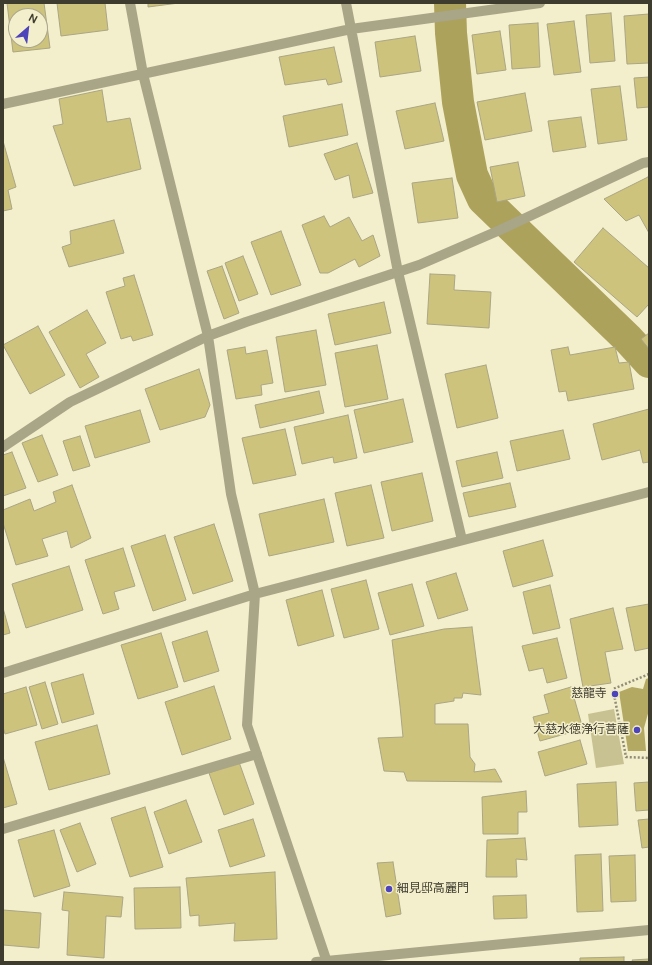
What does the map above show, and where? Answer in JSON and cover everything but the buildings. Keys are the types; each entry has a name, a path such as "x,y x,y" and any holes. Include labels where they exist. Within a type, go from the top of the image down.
{"street":[{"path":"130,3 143,74 208,336 231,494 255,594 247,725 327,962"},
{"path":"346,3 398,272 462,540"},
{"path":"3,104 351,29 540,3"},
{"path":"3,447 70,402 208,336 419,265 500,230 643,163 649,162"},
{"path":"3,673 255,594 649,492"},
{"path":"3,829 256,754"},
{"path":"316,962 649,930"}],"path":[{"path":"649,674 613,689 626,757 649,758"}],"shaded area":[{"path":"649,678 649,710 644,728 646,751 628,751 619,692 632,687 643,689 646,679"},
{"path":"614,709 624,764 596,768 588,714"}],"waterway":[{"path":"450,3 451,33 458,102 472,175 483,199 628,339 649,362"}],"place":[{"name":"慈龍寺","path":"615,694"},
{"name":"大慈水徳浄行菩薩","path":"637,730"},
{"name":"細見邸高麗門","path":"389,889"}]}
